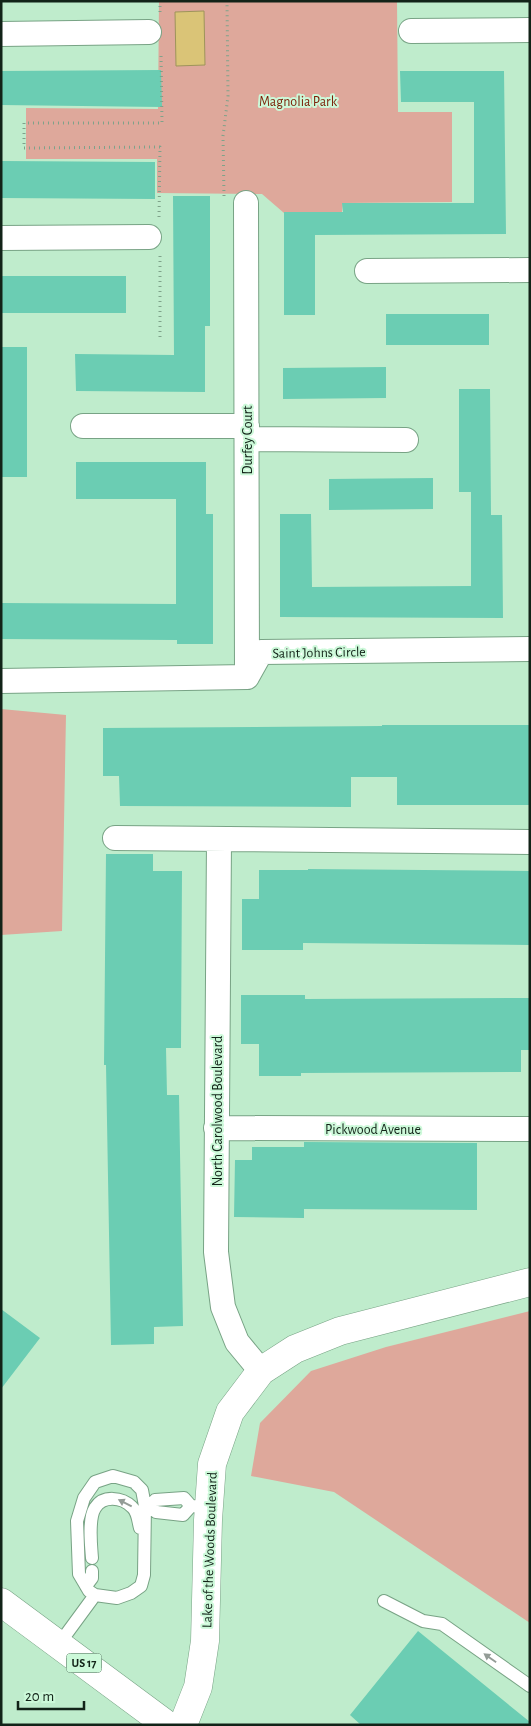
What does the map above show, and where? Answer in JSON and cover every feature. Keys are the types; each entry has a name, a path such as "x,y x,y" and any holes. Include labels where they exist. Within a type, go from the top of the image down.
{"street":[{"path":"411,31 530,30"},
{"path":"1,34 156,32"},
{"name":"Durfey Court","path":"235,200 246,432 246,677"},
{"path":"1,238 156,237"},
{"path":"367,271 530,270"},
{"path":"84,426 406,440"},
{"name":"Saint Johns Circle","path":"246,677 261,652 530,649"},
{"path":"1,680 246,677"},
{"path":"115,838 530,842"},
{"name":"North Carolwood Boulevard","path":"219,840 216,1252 223,1307 237,1342 261,1371"},
{"name":"Pickwood Avenue","path":"216,1128 530,1129"},
{"name":"Lake of the Woods Boulevard","path":"183,1725 198,1687 205,1641 200,1507 212,1464 230,1412 261,1371 295,1348 340,1331 530,1282"},
{"name":"US 17","path":"1,1602 167,1725"}],"lane":[{"path":"113,1476 134,1482 142,1490 147,1506 144,1545 144,1574 140,1586 131,1593 117,1598 90,1590 79,1574 77,1521 84,1498 94,1482 113,1476"},
{"path":"92,1558 91,1525 94,1509 104,1500 115,1498 131,1506 137,1514 144,1545"},
{"path":"147,1506 154,1500 184,1498 200,1507"},
{"path":"59,1644 90,1590 92,1571"},
{"path":"384,1601 423,1621 442,1624 530,1686"}],"path":[{"path":"160,1 156,32 162,123 24,123 24,148 160,147 156,237 160,338"},
{"path":"227,1 228,96 223,136 235,200"}],"green space":[{"name":"Magnolia Park","path":"159,1 397,1 398,112 452,112 452,202 343,203 342,212 284,213 262,194 157,193 157,159 26,159 26,108 158,109"},
{"path":"1,709 66,715 62,931 1,935"},
{"path":"530,1311 530,1623 334,1492 251,1476 260,1423 311,1371 386,1347"}],"shaded area":[{"path":"204,11 205,65 176,66 175,12"}],"building":[{"path":"161,70 162,107 1,105 1,71"},
{"path":"400,71 504,71 506,234 315,235 315,315 284,315 284,212 343,212 342,203 474,203 474,102 401,102"},
{"path":"1,161 155,162 155,199 1,198"},
{"path":"173,196 210,196 210,326 205,326 205,392 76,391 75,354 174,355"},
{"path":"1,276 126,276 126,313 1,313"},
{"path":"386,314 489,314 489,345 386,345"},
{"path":"1,347 27,347 27,477 1,477"},
{"path":"386,367 386,398 283,399 283,368"},
{"path":"459,389 490,389 491,515 502,515 503,618 280,617 280,514 311,514 312,587 471,586 471,492 459,492"},
{"path":"76,462 206,462 206,514 213,514 213,644 177,644 177,640 1,639 1,603 176,604 176,499 76,499"},
{"path":"433,478 433,509 329,510 329,479"},
{"path":"530,725 530,805 397,805 397,777 351,777 351,807 120,806 119,776 103,776 103,728"},
{"path":"106,854 153,854 153,871 182,871 181,1048 166,1048 167,1095 179,1095 183,1326 154,1327 154,1344 111,1345 106,1065 104,1065"},
{"path":"259,870 530,871 530,945 303,943 303,950 242,950 242,899 259,899"},
{"path":"241,995 305,995 305,999 530,998 530,1050 521,1050 521,1072 301,1073 301,1076 259,1076 259,1044 241,1044"},
{"path":"304,1142 477,1143 477,1210 304,1209 304,1218 234,1217 235,1160 252,1160 252,1147 304,1147"},
{"path":"1,1309 40,1338 1,1389"},
{"path":"418,1631 530,1722 530,1725 361,1725 350,1715"}]}
